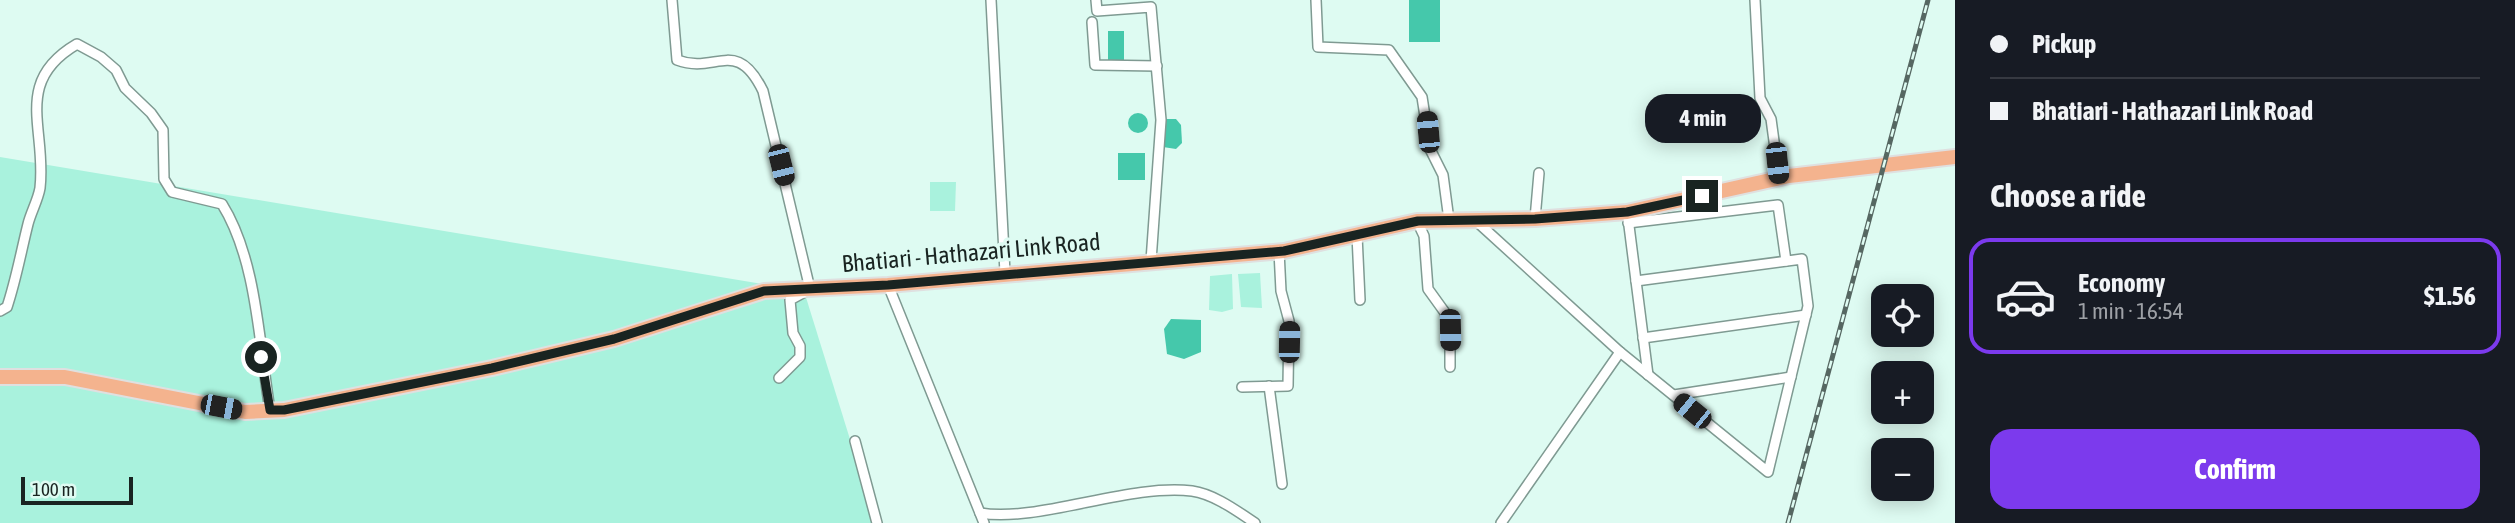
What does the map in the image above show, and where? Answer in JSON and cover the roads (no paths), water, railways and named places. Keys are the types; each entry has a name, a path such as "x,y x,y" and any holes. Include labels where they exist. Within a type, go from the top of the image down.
{"main road":[{"name":"Bhatiari - Hathazari Link Road","path":"0,377 65,377 245,412 270,410 492,368 614,339 764,291 888,285 1279,251 1418,221 1628,218 1779,178 1955,157"}],"street":[{"path":"672,0 677,60 684,63 723,60 740,62 754,72 763,92 810,289 790,300 793,333 800,346 800,357 779,378"},
{"path":"991,0 1005,274"},
{"path":"1096,0 1097,11 1131,4 1150,7 1161,120 1151,261"},
{"path":"1316,0 1318,47 1390,50 1422,97 1430,149 1443,175 1448,220"},
{"path":"1755,0 1760,98 1771,119 1779,178"},
{"path":"1092,22 1095,65 1157,66"},
{"path":"0,311 7,307 40,188 38,127 34,105 38,85 56,57 77,44 101,57 116,70 125,88 151,113 163,131 164,179 172,192 222,204 238,229 248,264 270,410"},
{"path":"1535,219 1539,173"},
{"path":"1648,374 1628,218 1778,205 1786,261"},
{"path":"1475,220 1620,352 1768,472 1808,306 1802,259 1636,281"},
{"path":"1418,221 1424,236 1428,289 1446,314 1450,330 1450,367"},
{"path":"1357,235 1360,300"},
{"path":"1242,387 1288,386 1289,321 1281,291 1279,251"},
{"path":"888,285 984,523"},
{"path":"1643,338 1806,316"},
{"path":"1501,523 1620,352"},
{"path":"1674,395 1791,377"},
{"path":"1269,386 1282,484"},
{"path":"855,441 877,523"},
{"path":"980,513 1012,521 1165,492 1194,491 1233,507 1255,523"}],"railway":[{"path":"1788,523 1928,0"}]}
